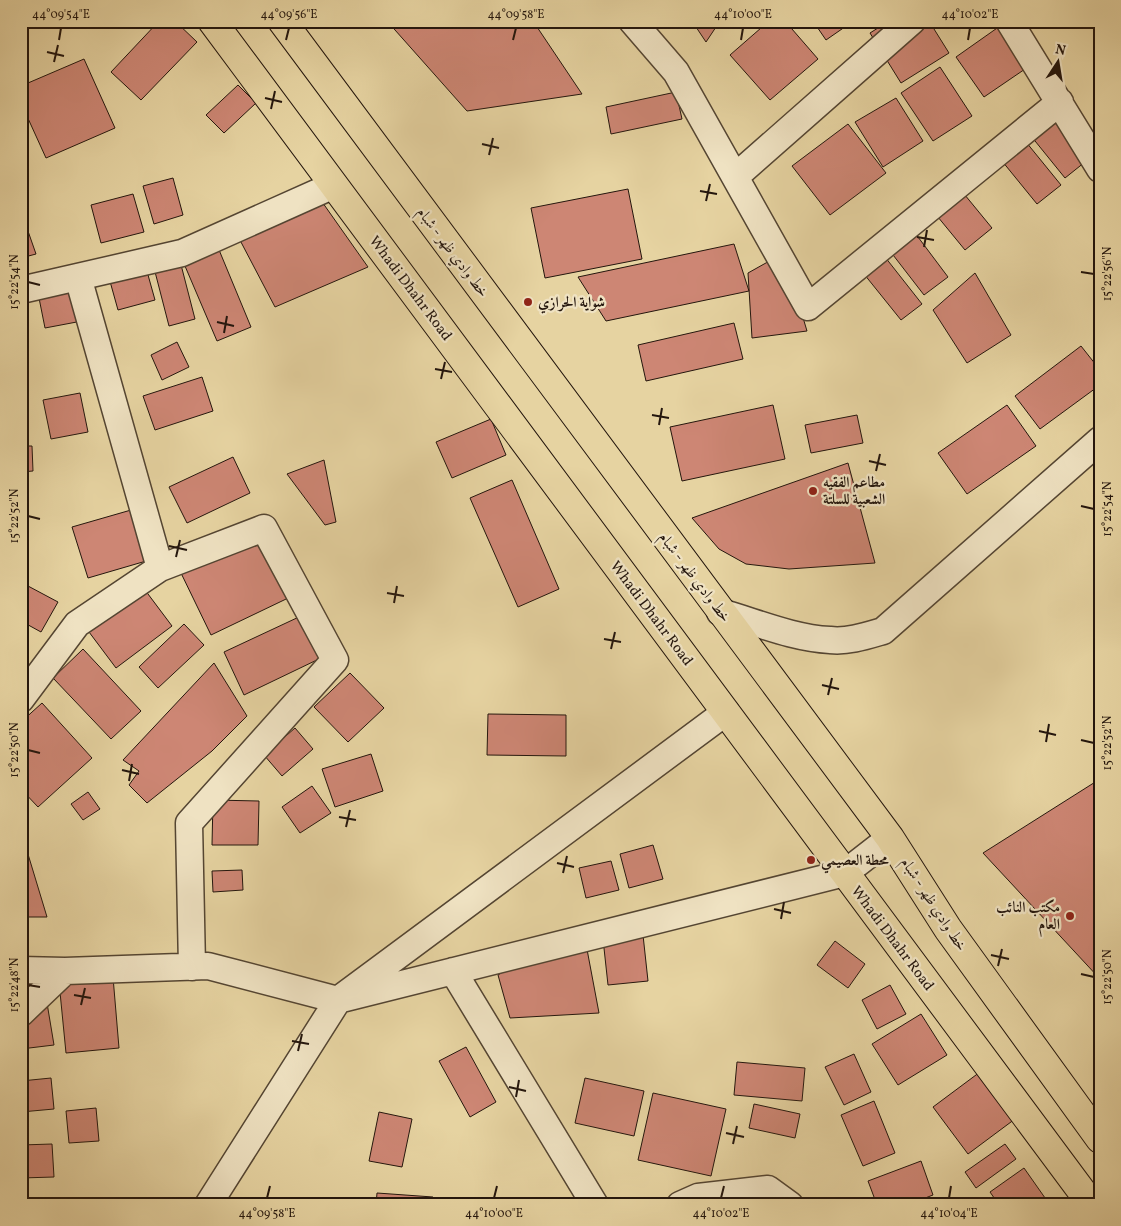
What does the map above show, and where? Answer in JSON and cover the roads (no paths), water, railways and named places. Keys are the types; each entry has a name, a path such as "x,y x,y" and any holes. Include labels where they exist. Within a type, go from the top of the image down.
{"main road":[{"name":"Whadi Dhahr Road","path":"212,21 1092,1205"},
{"name":"خط وادي ظهر - شبام","path":"282,21 890,838 948,929 1100,1138"}],"street":[{"path":"632,21 676,72 808,307 1060,102"},
{"path":"735,177 912,21"},
{"path":"1009,21 1100,169"},
{"path":"21,290 182,253 334,185"},
{"path":"78,277 160,568"},
{"path":"720,612 777,630 830,640 856,639 883,631 1100,440"},
{"path":"21,699 78,624 160,568 264,528 335,660 188,823 192,967"},
{"path":"208,1205 338,1000 726,712"},
{"path":"21,970 65,971 208,966 338,1000 845,874 890,838"},
{"path":"21,1013 65,971"},
{"path":"453,971 595,1205"},
{"path":"680,1205 698,1197 768,1189 790,1205"}],"place":[{"name":"شواية الحرازي","path":"528,302"},
{"name":"مطاعم الفقيه الشعبية للسلتة","path":"813,491"},
{"name":"محطة العصيمي","path":"811,860"},
{"name":"مكتب النائب العام","path":"1070,916"}]}
